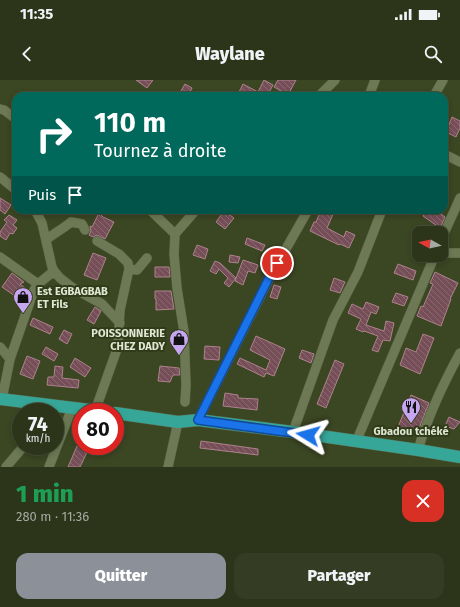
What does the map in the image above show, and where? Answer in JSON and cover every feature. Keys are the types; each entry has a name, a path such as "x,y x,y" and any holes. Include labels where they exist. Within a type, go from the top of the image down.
{"highway":[{"path":"1,399 23,403"},
{"path":"64,409 72,408"},
{"path":"124,414 178,422 198,420 293,432 418,450 460,458"}],"street":[{"path":"323,92 335,80"},
{"path":"370,92 375,80"},
{"path":"436,92 443,80"},
{"path":"0,109 12,116"},
{"path":"448,156 460,162"},
{"path":"0,177 12,187"},
{"path":"447,226 460,198"},
{"path":"37,214 42,223 54,271 60,278 73,288 102,304 120,323"},
{"path":"154,214 175,234"},
{"path":"185,402 186,385 184,332 177,288 174,254 175,234 192,214"},
{"path":"198,420 270,276 306,214"},
{"path":"293,432 333,320 358,272 380,214"},
{"path":"46,240 71,222 82,224 85,230"},
{"path":"97,241 119,254 128,263 130,269 120,310 120,323 116,352 102,403"},
{"path":"448,253 460,253"},
{"path":"0,257 38,284"},
{"path":"130,269 137,270 147,258"},
{"path":"356,442 432,262"},
{"path":"1,399 10,359 34,290 38,284 54,271"},
{"path":"0,348 10,359"},
{"path":"418,450 435,403 460,353"},
{"path":"49,467 72,408"},
{"path":"168,467 178,422"},
{"path":"6,467 16,455"}],"building":[{"path":"136,80 153,80 147,88"},
{"path":"264,80 273,85 269,92 258,92"},
{"path":"278,80 296,80 290,92 283,92 274,87"},
{"path":"185,84 192,88 190,92 180,92"},
{"path":"243,84 258,92 239,92"},
{"path":"452,117 460,121 460,128 456,137 448,133 448,127"},
{"path":"0,198 11,205 5,214 0,210"},
{"path":"98,214 114,222 105,239 97,235 93,237 89,235 91,231 90,226 92,227"},
{"path":"222,214 228,214 234,218 225,229 216,222"},
{"path":"319,214 333,214 327,228 344,237 346,231 355,235 349,248 340,244 339,245 310,231 314,222 316,222"},
{"path":"424,214 441,214 445,217 441,226 437,226 423,216"},
{"path":"9,215 17,220 13,225 17,228 13,234 10,233 6,240 0,236 0,232 7,222 4,220"},
{"path":"247,238 265,245 262,251 245,244"},
{"path":"197,245 208,249 205,259 193,255"},
{"path":"93,253 106,258 97,280 84,275"},
{"path":"230,255 240,257 238,263 229,262"},
{"path":"243,260 258,265 255,273 248,271 243,285 235,281"},
{"path":"215,261 220,263 236,278 229,287 224,283 228,278 219,269 216,274 210,271"},
{"path":"398,264 416,271 413,280 394,273"},
{"path":"155,267 169,267 170,277 155,277"},
{"path":"435,272 458,283 450,299 441,326 417,316 421,306 423,307 433,284 430,283"},
{"path":"12,273 24,282 20,284 26,289 22,292 21,296 18,294 15,296 2,287"},
{"path":"334,278 345,282 340,293 330,290"},
{"path":"274,285 281,287 277,299 270,297"},
{"path":"155,291 171,291 174,309 156,310"},
{"path":"396,293 408,297 404,306 392,302"},
{"path":"366,302 379,307 376,314 371,312 366,325 384,331 386,321 394,323 390,341 383,340 378,352 372,350 378,336 356,329 361,319 348,313 352,304 363,309"},
{"path":"95,307 101,311 94,324 87,320"},
{"path":"33,318 53,327 50,334 30,325"},
{"path":"64,330 72,334 67,344 59,339"},
{"path":"423,334 434,338 420,374 400,365 406,348 416,352"},
{"path":"256,336 285,349 274,376 266,373 264,377 237,364 240,358 266,370 270,360 250,350"},
{"path":"205,346 220,347 219,360 204,359"},
{"path":"46,347 58,354 54,361 42,354"},
{"path":"302,350 314,354 311,363 299,358"},
{"path":"27,356 40,361 33,379 20,374"},
{"path":"75,358 91,368 85,377 70,367"},
{"path":"335,360 344,364 326,408 317,404"},
{"path":"55,366 63,367 62,378 79,380 78,388 47,385 48,377 54,377"},
{"path":"160,366 179,368 180,375 173,375 170,382 158,381"},
{"path":"225,393 238,395 238,398 258,399 257,410 223,406"},
{"path":"411,395 429,403 418,431 398,427"},
{"path":"449,417 460,422 454,429 445,426"},
{"path":"201,441 258,449 258,455 200,448"},
{"path":"73,455 86,455 80,467 68,467"}],"place":[{"name":"Est EGBAGBAB ET Fils","path":"23,314"},
{"name":"POISSONNERIE CHEZ DADY","path":"179,356"},
{"name":"Gbadou tchéké","path":"411,424"}],"route":[{"path":"277,263 198,420 308,435"}]}
